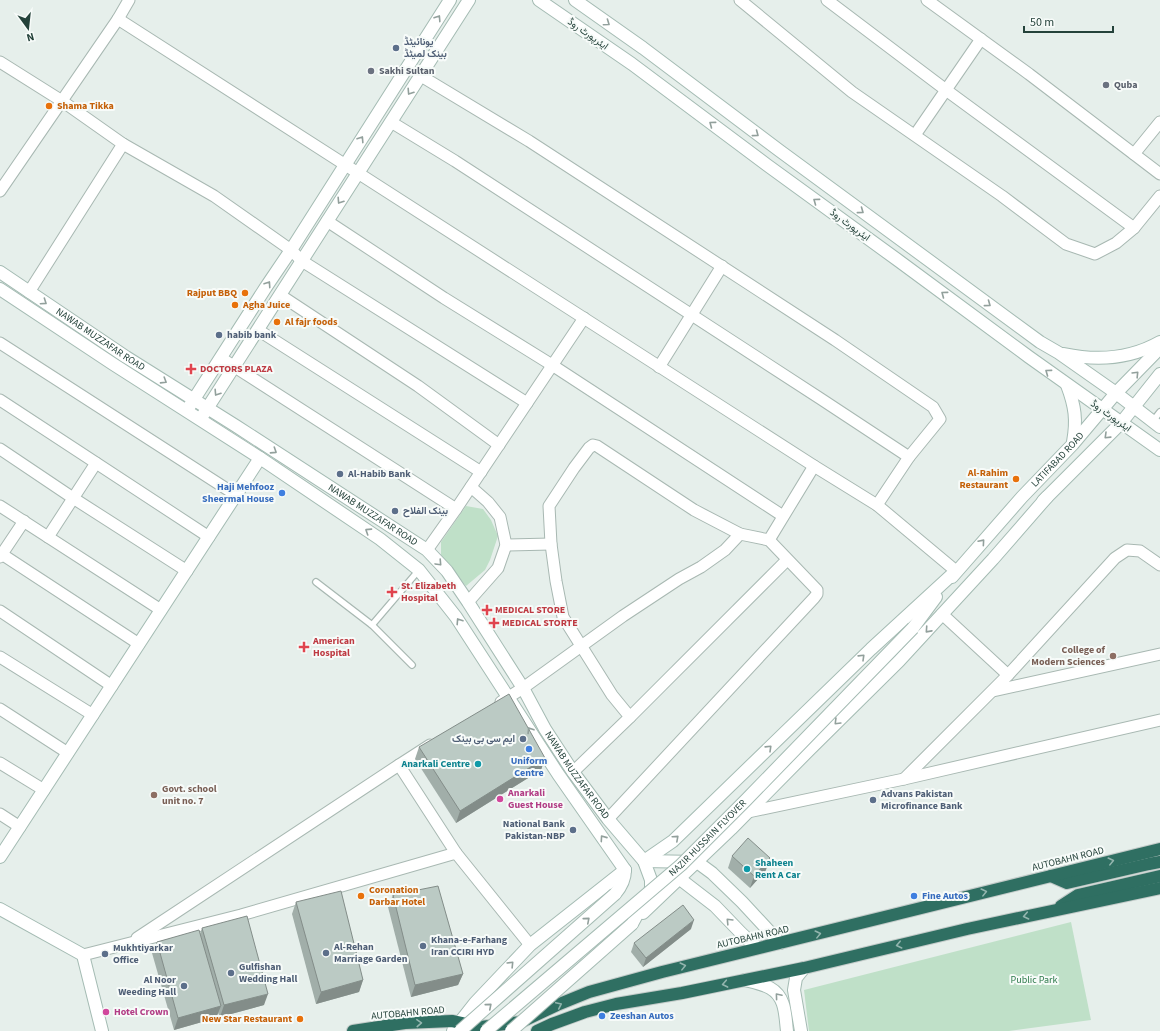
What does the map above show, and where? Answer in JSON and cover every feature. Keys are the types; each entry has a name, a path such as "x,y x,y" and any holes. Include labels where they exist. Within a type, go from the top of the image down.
{"highway":[{"name":"AUTOBAHN ROAD","path":"353,1031 405,1023 452,1021 458,1028 521,1022 589,992 662,972 1160,849"},
{"path":"1051,876 1067,883 1160,862"},
{"path":"1054,910 1078,895 1160,876"},
{"path":"537,1031 586,1012 616,1004 804,968 966,929 1160,888"}],"street":[{"path":"0,191 118,19 129,0"},
{"path":"186,411 291,250 450,0"},
{"path":"200,420 469,0"},
{"name":"ایئرپورٹ روڈ","path":"539,0 632,64 1066,385 1103,409 1160,450"},
{"name":"ایئرپورٹ روڈ","path":"575,0 643,48 1034,338 1059,353 1116,393 1133,407 1158,420"},
{"path":"828,0 946,90 1134,228"},
{"path":"927,0 1160,174"},
{"path":"744,1 852,92 1002,196 1066,244 1095,254 1116,243 1134,228 1160,196"},
{"path":"118,19 659,367 814,466 855,490 877,505 956,571"},
{"path":"915,135 981,39"},
{"path":"0,62 62,101 123,144 214,196 291,250 302,261 526,403"},
{"path":"421,76 529,141 835,340 933,407 940,419 909,458 877,505"},
{"path":"391,122 455,161 909,458"},
{"path":"1134,154 1160,122"},
{"path":"29,292 123,144"},
{"path":"327,221 444,298 552,365 783,516"},
{"path":"659,367 722,266"},
{"name":"NAWAB MUZZAFAR ROAD","path":"0,272 126,357 208,408 427,550 447,571 468,602 522,688 545,729 573,772 608,819 644,861"},
{"name":"NAWAB MUZZAFAR ROAD","path":"0,289 113,364 260,458 380,539 419,570 456,617 558,774 625,870"},
{"path":"280,295 418,386 499,445"},
{"path":"427,550 584,318"},
{"path":"258,330 481,472"},
{"path":"1059,353 1082,358 1106,358 1130,354 1160,342"},
{"path":"0,343 236,495"},
{"name":"LATIFABAD ROAD","path":"956,571 1022,497 1073,444 1116,393 1160,348"},
{"path":"220,358 456,509"},
{"name":"LATIFABAD ROAD","path":"1048,497 1121,422 1160,374"},
{"path":"1066,385 1076,414 1076,429 1073,444"},
{"path":"0,400 209,537"},
{"path":"608,819 817,594 817,590 769,540 740,534 694,510 597,446 593,445 574,468 549,506 551,544 556,581 563,617 612,695 630,718"},
{"path":"0,449 187,571"},
{"path":"0,857 260,458"},
{"path":"48,537 96,463"},
{"path":"769,540 814,466"},
{"path":"468,602 498,568 506,545 500,517 488,502 471,487"},
{"path":"511,1031 632,924 748,812 899,661 994,559 1048,497"},
{"path":"913,628 951,593 1048,497"},
{"path":"0,506 161,610"},
{"path":"24,521 1,555 139,644"},
{"path":"492,707 509,697 581,645 679,579 701,567 725,550 740,534"},
{"path":"506,545 551,544"},
{"path":"904,779 993,691 1115,558 1127,550 1140,551 1160,565"},
{"path":"573,772 630,718 787,560"},
{"path":"913,628 956,571"},
{"path":"644,861 673,841 871,649 956,571"},
{"path":"0,611 112,686"},
{"path":"942,614 1008,675"},
{"name":"NAZIR HUSSAIN FLYOVER","path":"486,1031 681,865 913,628"},
{"path":"993,691 1160,654"},
{"path":"0,657 93,716"},
{"path":"0,709 68,753"},
{"path":"748,812 904,779 1160,720"},
{"path":"129,943 436,741"},
{"path":"0,762 44,790"},
{"path":"399,765 456,853 530,945"},
{"path":"0,814 20,827"},
{"path":"0,909 83,955 241,915 456,853"},
{"path":"644,861 697,862 742,902 780,943"},
{"path":"632,924 647,900 651,888 651,880 644,861"},
{"path":"458,1028 615,894 623,882 625,870"},
{"path":"458,1028 475,1003 530,945 625,870"},
{"path":"651,880 680,879 715,906 741,934 757,948"},
{"path":"83,955 102,1031"},
{"path":"801,1031 794,990 796,978 804,968"},
{"path":"745,980 770,988 780,996 783,1004 787,1031"}],"lane":[{"path":"372,626 419,570"},
{"path":"316,582 372,626 412,665"}],"green space":[{"path":"466,506 483,509 491,520 498,536 485,570 466,586 441,555 441,542"},
{"name":"Public Park","path":"1071,922 1091,1020 1009,1031 809,1031 804,990"}],"building":[{"name":"Anarkali Centre","path":"509,694 545,758 460,811 419,747"},
{"path":"748,838 770,858 754,876 732,856"},
{"name":"Khana-e-Farhang Iran CCIRI HYD","path":"438,886 463,974 415,985 393,895"},
{"name":"Al-Rehan Marriage Garden","path":"341,891 363,980 321,992 296,902"},
{"path":"683,905 694,920 646,958 634,943"},
{"name":"Gulfishan Wedding Hall","path":"247,916 268,994 224,1005 202,928"},
{"name":"Al Noor Weeding Hall","path":"199,930 221,1006 178,1018 157,942"}],"place":[{"name":"یونائیٹڈ بینک لمیٹڈ","path":"396,48"},
{"name":"Sakhi Sultan","path":"371,71"},
{"name":"Quba","path":"1106,85"},
{"name":"Shama Tikka","path":"49,106"},
{"name":"Rajput BBQ","path":"245,293"},
{"name":"Agha Juice","path":"235,305"},
{"name":"Al fajr foods","path":"277,322"},
{"name":"habib bank","path":"219,335"},
{"name":"DOCTORS PLAZA","path":"191,369"},
{"name":"Al-Habib Bank","path":"340,474"},
{"name":"Al-Rahim Restaurant","path":"1016,479"},
{"name":"Haji Mehfooz Sheermal House","path":"282,493"},
{"name":"بینک الفلاح","path":"395,511"},
{"name":"St. Elizabeth Hospital","path":"392,592"},
{"name":"MEDICAL STORE","path":"487,610"},
{"name":"MEDICAL STORTE","path":"494,623"},
{"name":"American Hospital","path":"304,647"},
{"name":"College of Modern Sciences","path":"1113,656"},
{"name":"ایم سی بی بینک","path":"523,739"},
{"name":"Uniform Centre","path":"529,749"},
{"name":"Anarkali Centre","path":"478,764"},
{"name":"Govt. school unit no. 7","path":"154,795"},
{"name":"Anarkali Guest House","path":"500,799"},
{"name":"Advans Pakistan Microfinance Bank","path":"873,800"},
{"name":"National Bank Pakistan-NBP","path":"573,830"},
{"name":"Shaheen Rent A Car","path":"747,869"},
{"name":"Coronation Darbar Hotel","path":"361,896"},
{"name":"Fine Autos","path":"914,896"},
{"name":"Khana-e-Farhang Iran CCIRI HYD","path":"423,946"},
{"name":"Al-Rehan Marriage Garden","path":"326,953"},
{"name":"Mukhtiyarkar Office","path":"105,954"},
{"name":"Gulfishan Wedding Hall","path":"231,973"},
{"name":"Al Noor Weeding Hall","path":"184,986"},
{"name":"Hotel Crown","path":"106,1012"},
{"name":"Zeeshan Autos","path":"602,1016"},
{"name":"New Star Restaurant","path":"300,1019"}]}
